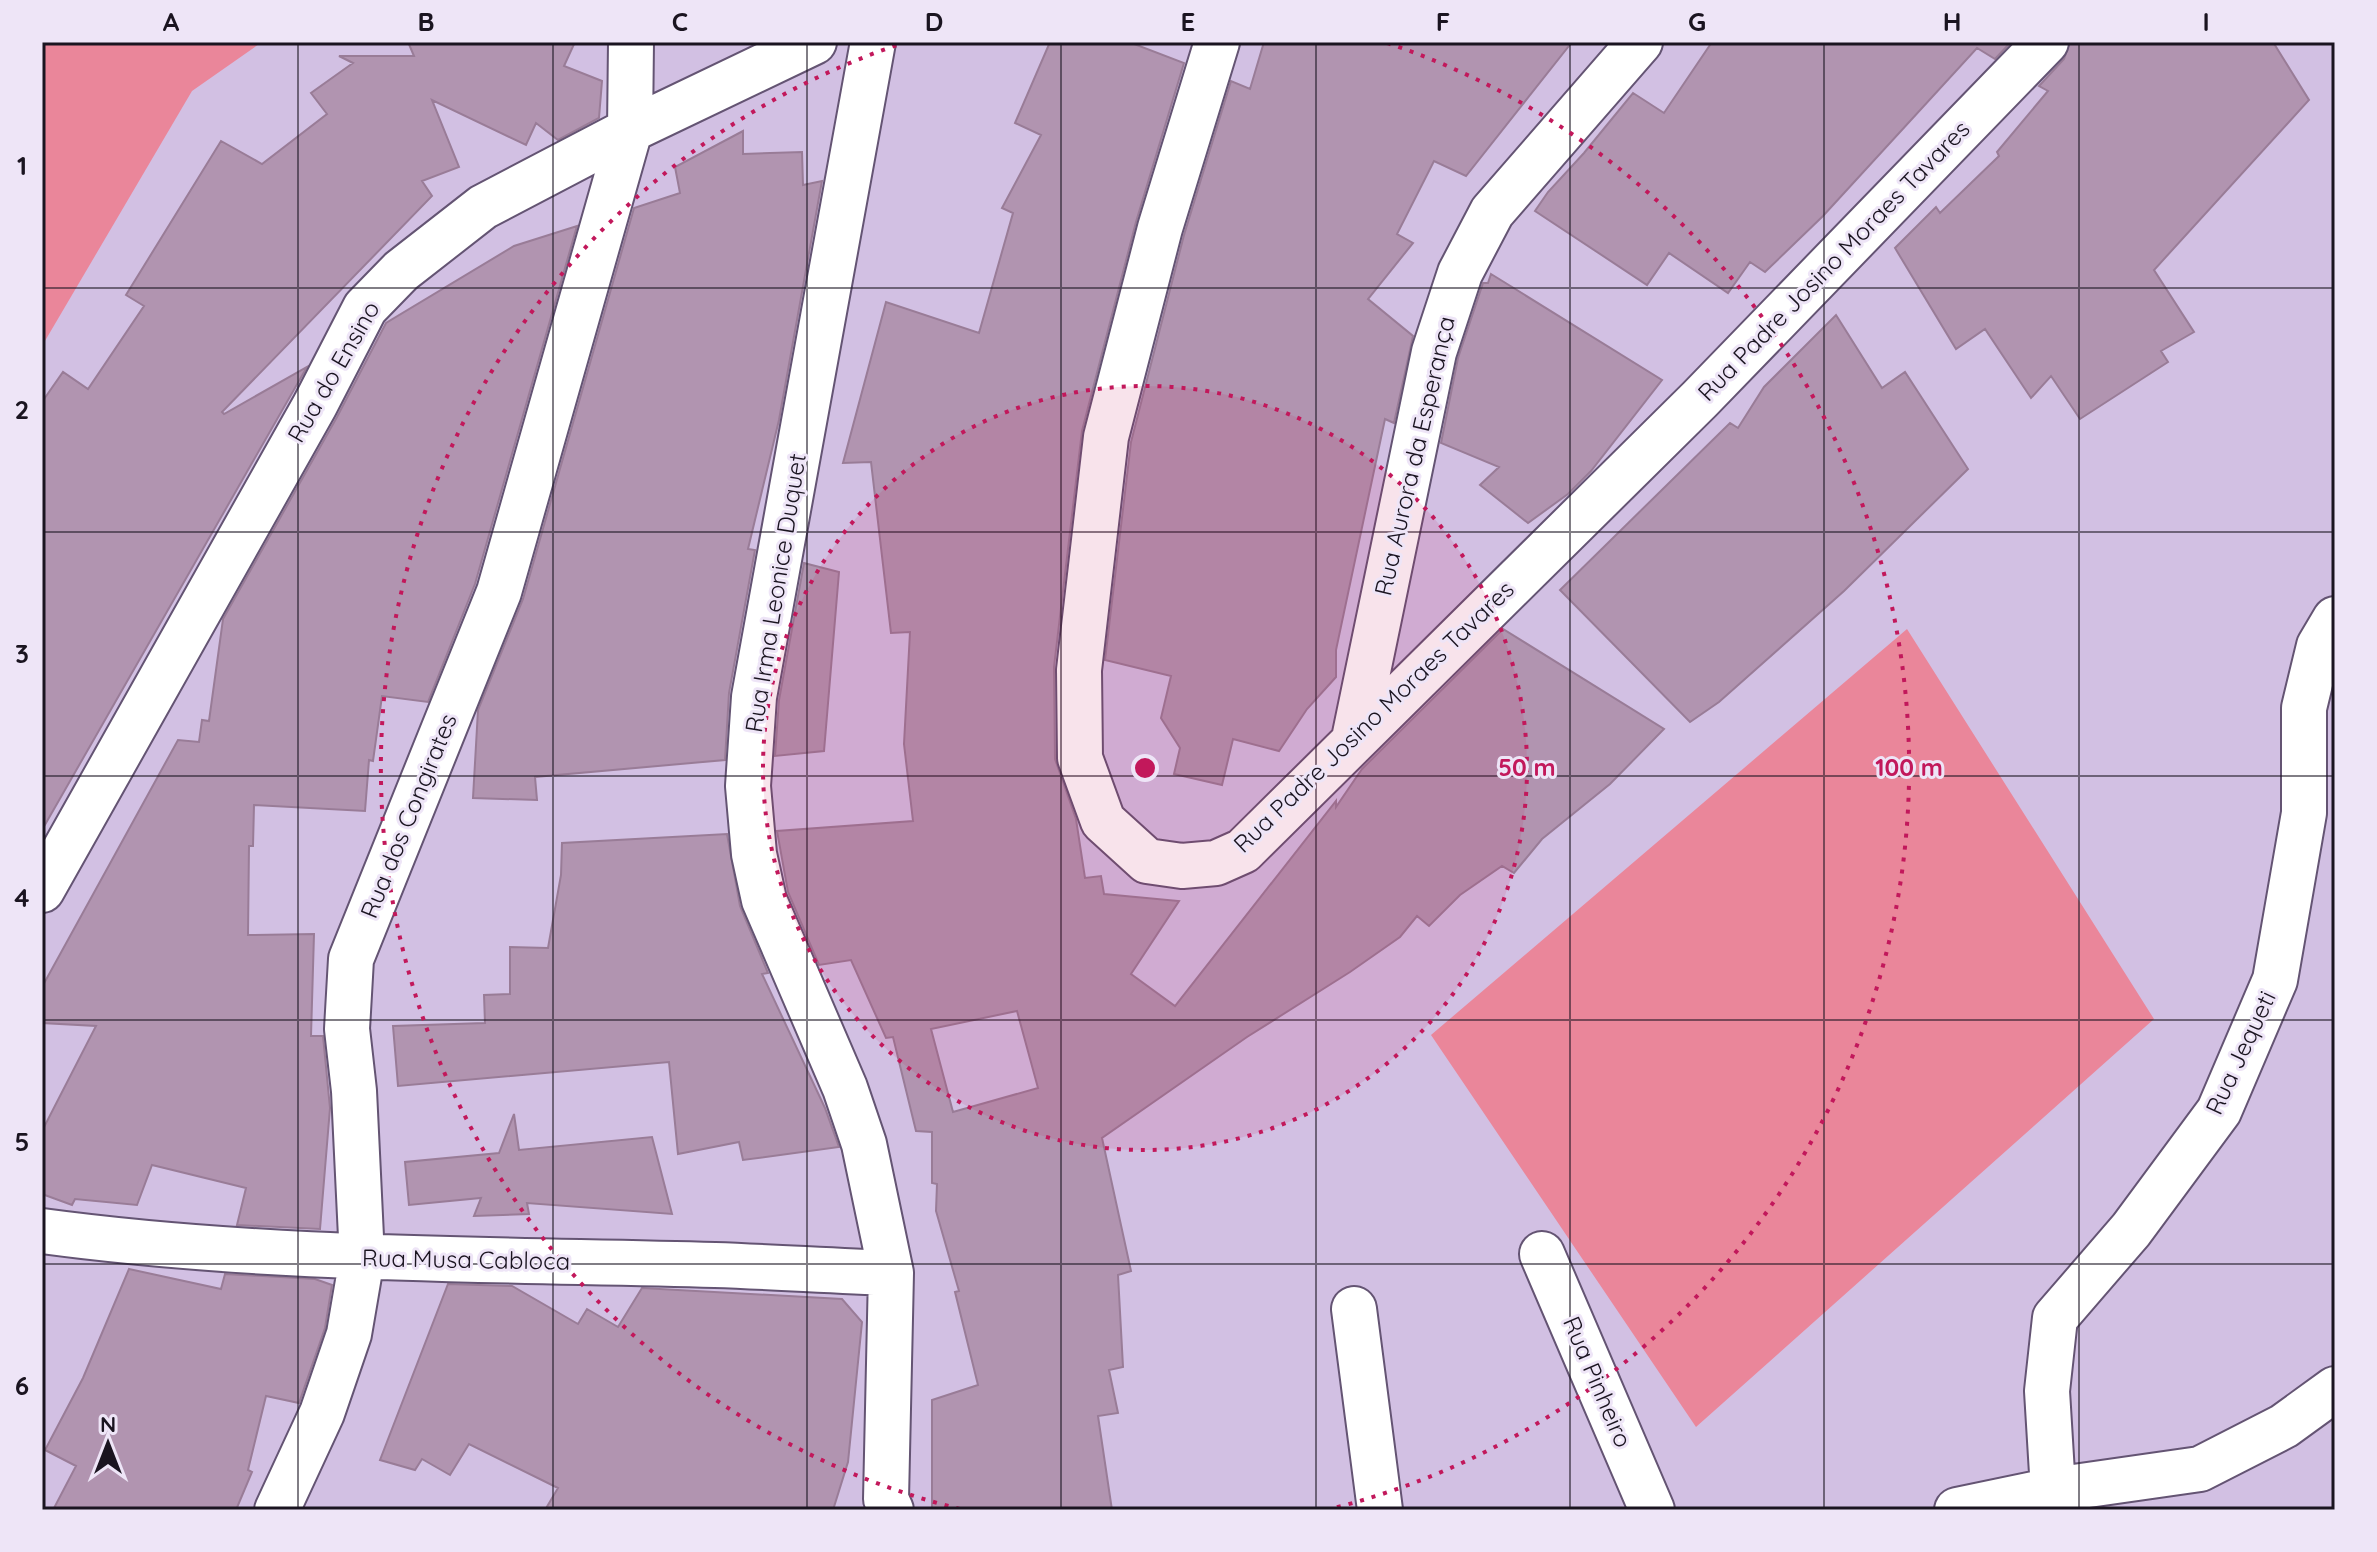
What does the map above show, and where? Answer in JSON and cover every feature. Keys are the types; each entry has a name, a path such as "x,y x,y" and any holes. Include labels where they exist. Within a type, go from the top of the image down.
{"street":[{"name":"Rua dos Congirates","path":"277,1510 322,1413 349,1334 362,1258 354,1091 347,1029 351,959 499,592 630,130 631,42"},
{"name":"Rua do Ensino","path":"42,890 315,405 365,308 401,271 483,207 630,130 814,42"},
{"name":"Rua Irma Leonice Duquet","path":"873,42 754,697 748,786 754,854 764,900 845,1088 864,1144 891,1273 885,1506"},
{"name":"Rua Padre Josino Moraes Tavares","path":"1217,42 1160,228 1106,437 1079,670 1080,758 1103,821 1147,861 1182,866 1216,863 1243,851 1700,399 2046,42"},
{"name":"Rua Aurora da Esperança","path":"1354,739 1434,352 1460,273 1492,212 1640,42"},
{"name":"Rua Jequeti","path":"2053,1490 2047,1391 2055,1318 2131,1230 2219,1111 2275,980 2304,813 2304,708 2319,646 2335,619"},
{"name":"Rua Musa Cabloca","path":"42,1231 123,1242 362,1258 717,1265 891,1273"},
{"name":"Rua Pinheiro","path":"1542,1254 1652,1510"},
{"path":"1354,1309 1380,1510"},
{"path":"1957,1510 2053,1490 2200,1469 2284,1426 2335,1389"}],"shaded area":[{"path":"42,42 262,42 192,91 42,346"},
{"path":"1907,629 2154,1019 1696,1427 1431,1035"}],"building":[{"path":"408,42 575,42 564,66 602,81 599,118 558,140 536,123 526,145 432,100 459,167 422,181 432,196 222,412 224,414 307,367 42,830 42,402 63,372 88,389 144,306 126,295 221,141 262,164 327,114 311,93 353,63 339,56 414,56"},
{"path":"1050,42 1129,42 1184,63 1136,222 1082,431 1054,667 1055,759 1076,819 1085,878 1101,876 1104,894 1179,901 1131,974 1175,1006 1336,801 1336,807 1362,769 1503,629 1664,729 1610,784 1542,839 1514,873 1502,866 1460,895 1429,926 1417,916 1400,937 1247,1037 1102,1138 1131,1271 1118,1275 1123,1367 1109,1370 1118,1413 1098,1416 1112,1510 932,1510 932,1400 978,1385 955,1292 959,1291 936,1211 937,1184 932,1183 932,1132 916,1131 893,1037 886,1038 851,960 819,965 788,892 777,831 913,821 904,744 910,632 891,633 871,462 843,463 886,302 979,333 1013,213 1002,208 1041,135 1015,123","holes":["1017,1011 1038,1088 953,1112 931,1029"]},
{"path":"1264,42 1572,42 1466,176 1434,161 1397,234 1413,243 1368,299 1413,336 1394,423 1385,419 1336,650 1336,677 1307,709 1279,751 1233,739 1222,785 1174,774 1180,748 1161,718 1171,676 1105,660 1131,442 1184,235 1231,81 1250,89"},
{"path":"1712,42 2011,42 1995,59 1977,48 1823,216 1765,272 1750,262 1728,293 1669,253 1647,285 1535,211 1633,93 1664,113"},
{"path":"2070,42 2273,42 2309,100 2154,270 2194,332 2161,351 2168,362 2080,419 2051,376 2031,398 1985,329 1956,349 1895,248 1936,207 1940,213 1999,156 1997,152 2048,91 2039,86 2064,59"},
{"path":"743,131 743,154 802,152 803,185 822,181 779,420 748,549 755,550 729,693 725,760 535,777 537,800 473,798 478,710 523,599 634,208 680,193 675,167"},
{"path":"577,226 475,584 428,702 382,696 373,761 369,760 365,811 254,805 253,846 249,846 248,935 314,934 311,1036 323,1036 330,1108 320,1229 237,1225 246,1188 152,1165 137,1205 75,1199 72,1205 42,1194 42,1131 96,1026 42,1023 42,987 178,740 199,742 202,720 209,721 223,619 337,417 386,323 514,246"},
{"path":"1491,274 1662,380 1591,471 1568,494 1528,523 1480,485 1499,467 1441,443 1458,358 1483,283 1488,283"},
{"path":"1836,315 1882,388 1905,372 1968,469 1844,591 1719,702 1690,722 1560,590 1730,423 1738,428 1764,387"},
{"path":"804,563 839,572 824,751 775,756 779,700"},
{"path":"727,834 740,906 768,973 762,974 825,1108 839,1147 743,1160 739,1142 678,1154 669,1062 398,1086 393,1026 485,1023 484,995 510,994 510,947 548,948 561,875 562,843"},
{"path":"514,1114 519,1150 652,1137 672,1214 527,1203 529,1214 474,1216 481,1198 409,1205 405,1162 499,1153"},
{"path":"129,1269 221,1289 225,1274 315,1279 332,1285 325,1328 299,1403 266,1396 248,1470 252,1472 236,1510 53,1510 76,1466 45,1450 83,1378"},
{"path":"448,1284 512,1286 578,1324 587,1309 618,1327 642,1288 842,1299 862,1322 848,1462 833,1510 545,1510 558,1488 469,1444 450,1475 422,1459 415,1470 380,1460"}]}
